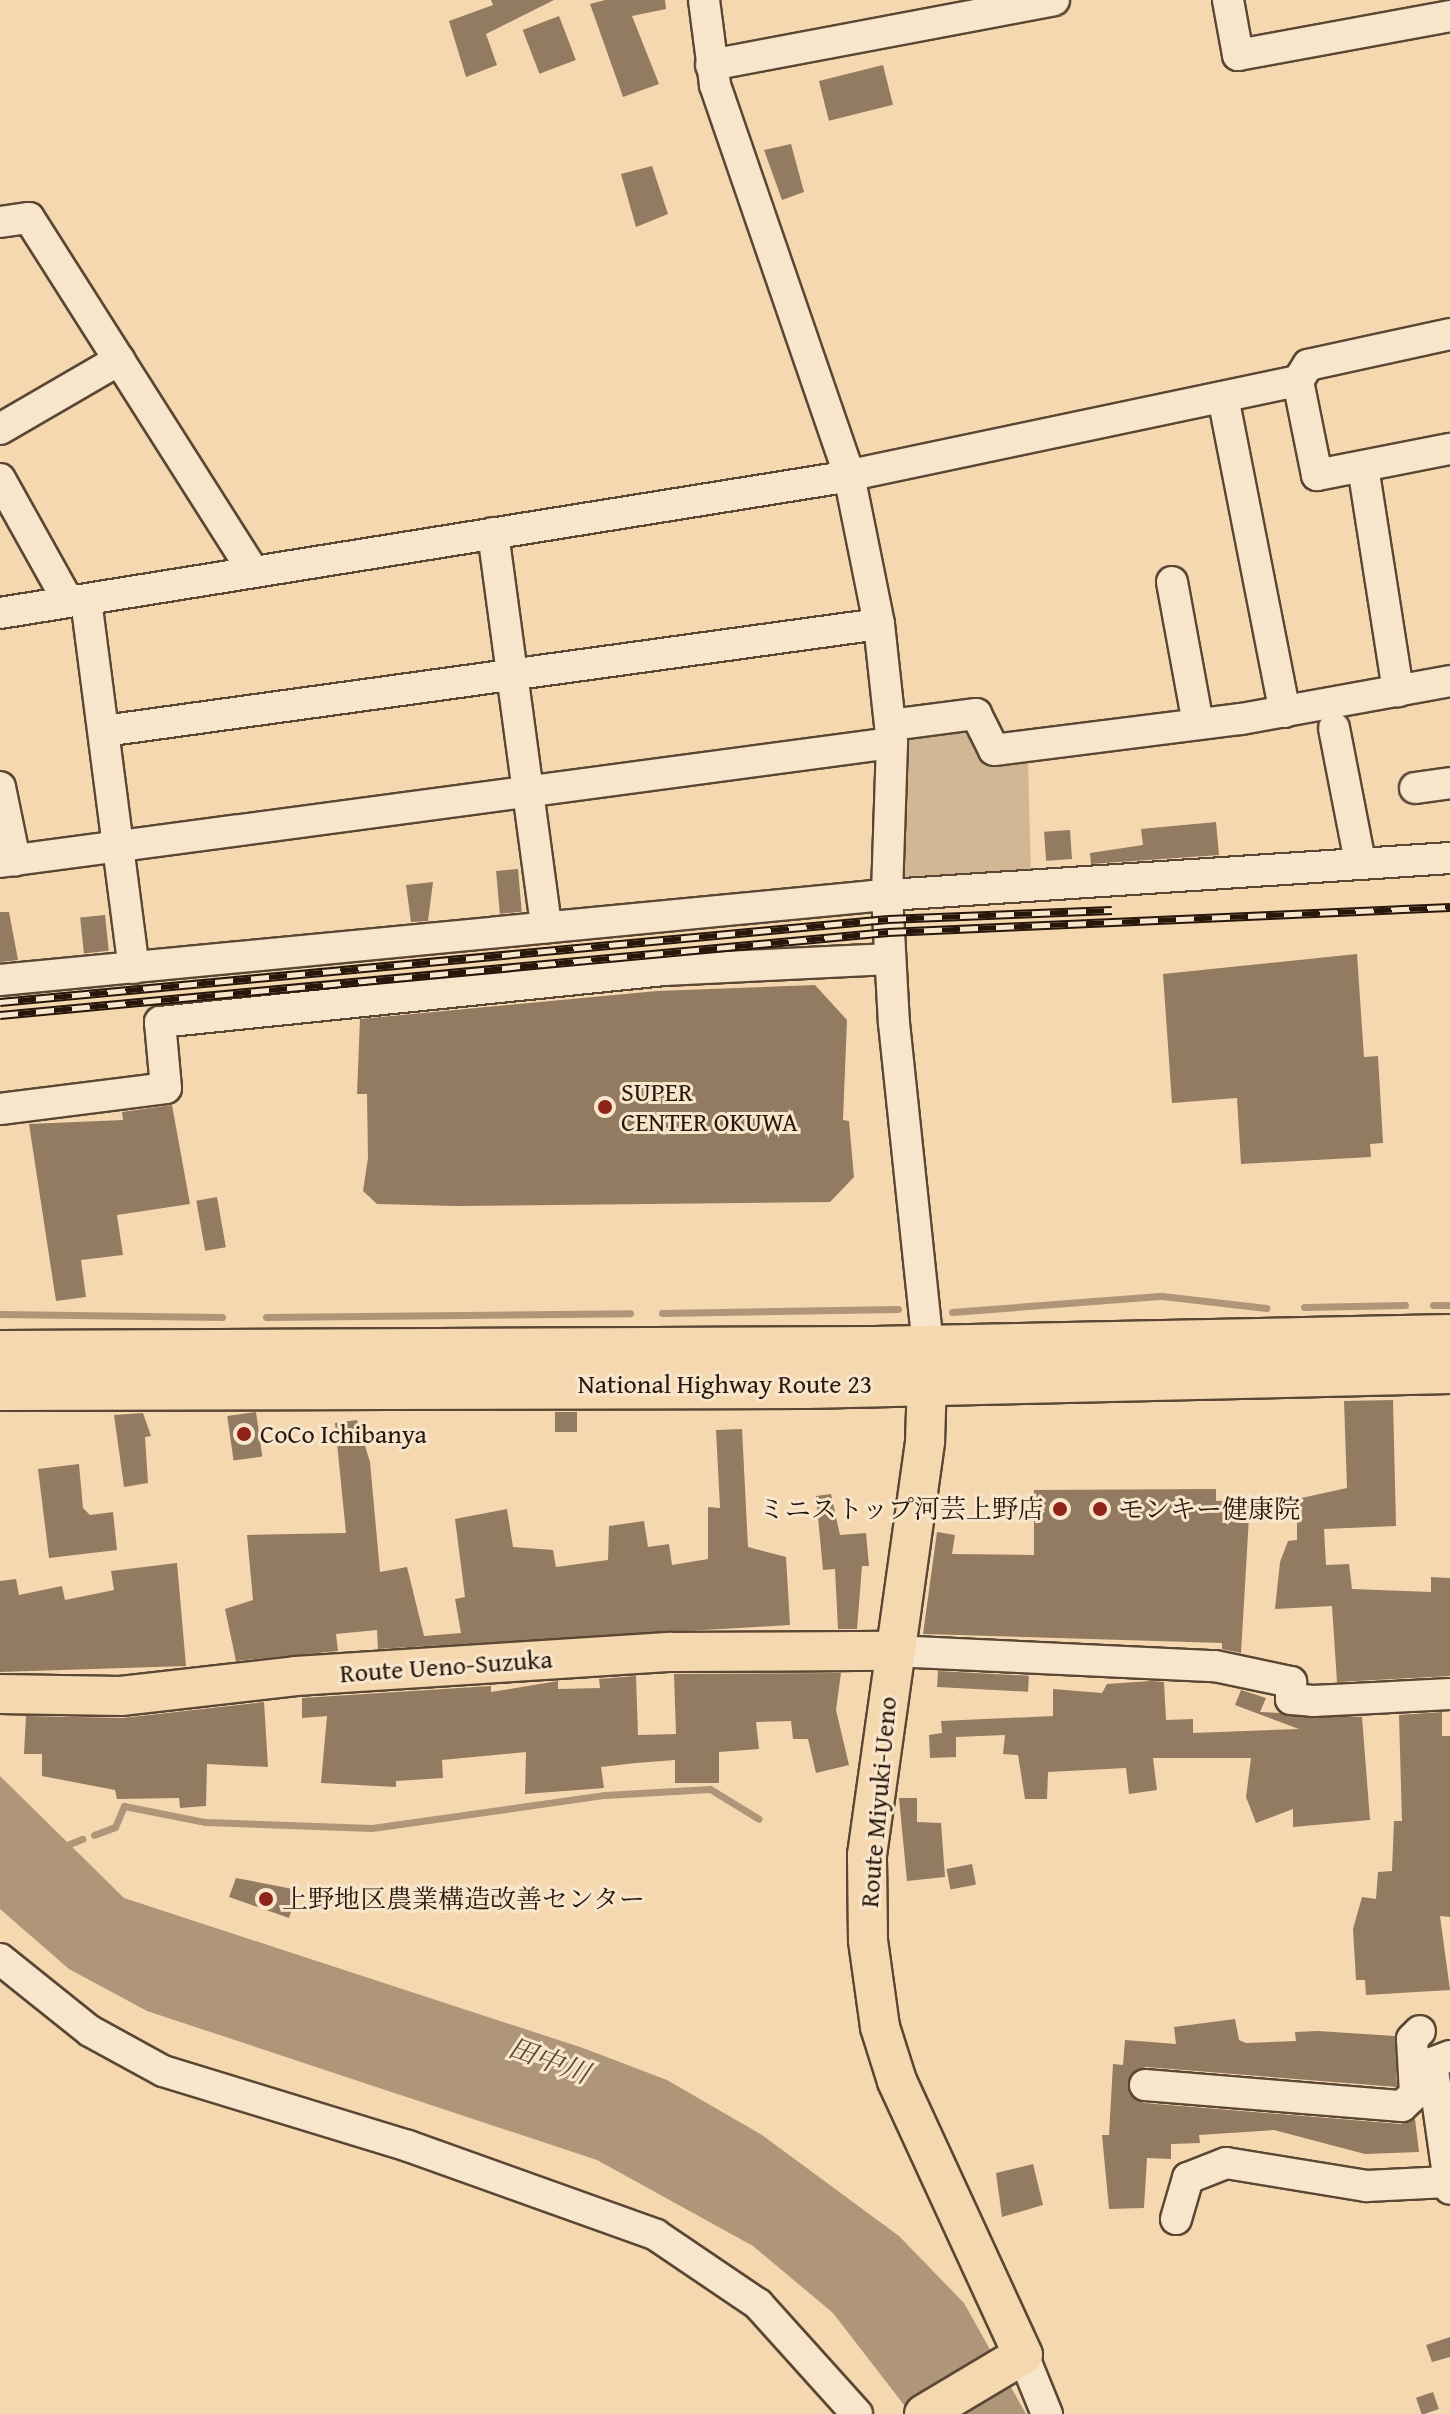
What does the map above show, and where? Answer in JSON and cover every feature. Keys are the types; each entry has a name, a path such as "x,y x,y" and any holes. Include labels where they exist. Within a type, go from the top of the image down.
{"highway":[{"name":"National Highway Route 23","path":"0,1388 928,1364 1450,1337"},
{"name":"National Highway Route 23","path":"0,1353 1450,1371"}],"main road":[{"name":"Route Miyuki-Ueno","path":"928,1364 866,1878 876,2006 920,2144 1014,2361"},
{"name":"Route Ueno-Suzuka","path":"0,1694 121,1696 296,1676 671,1652 893,1651"},
{"path":"924,2414 1014,2361"}],"street":[{"path":"704,0 711,65 849,475 879,624 891,734 887,895 890,959 928,1364"},
{"path":"711,65 1054,0"},
{"path":"1228,0 1238,55 1450,16"},
{"path":"4,214 29,218 253,571"},
{"path":"1450,334 1308,365 1298,381 1317,475 1450,449"},
{"path":"0,429 119,360"},
{"path":"0,613 849,475 1298,381"},
{"path":"1223,397 1285,712"},
{"path":"1363,467 1398,691"},
{"path":"0,479 77,601 104,731 134,968"},
{"path":"493,533 546,927"},
{"path":"1172,582 1198,724"},
{"path":"104,731 879,624"},
{"path":"0,787 8,861 529,790 891,734 976,714 994,750 1285,712 1450,681"},
{"path":"1334,728 1360,862"},
{"path":"1415,788 1450,783"},
{"path":"0,980 887,895 1450,858"},
{"path":"0,1109 166,1088 160,1022 664,970 890,959"},
{"path":"893,1651 1215,1666 1291,1682 1291,1699 1313,1701 1450,1694"},
{"path":"0,1959 90,2031 163,2071 408,2146 656,2235 758,2304 857,2414"},
{"path":"1145,2085 1402,2106 1415,2094 1412,2039 1420,2031"},
{"path":"1176,2219 1188,2178 1226,2163 1378,2187 1449,2186 1432,2063 1450,2056"},
{"path":"1014,2361 1047,2414"}],"shaded area":[{"path":"968,721 1028,759 1031,877 908,885 902,878 906,734"}],"water":[{"name":"田中川","path":"0,1776 124,1898 583,2048 667,2080 762,2135 899,2236 964,2303 1026,2414 911,2414 833,2313 753,2246 597,2160 147,2011 69,1969 0,1909"}],"building":[{"path":"491,0 554,0 486,34 497,65 466,77 449,21 493,5"},
{"path":"605,0 665,0 666,9 632,16 659,84 623,97 590,4"},
{"path":"559,16 576,60 539,74 523,30"},
{"path":"883,65 893,105 829,121 819,81"},
{"path":"791,144 804,192 782,200 764,150"},
{"path":"652,166 668,214 636,227 621,174"},
{"path":"1216,822 1219,855 1091,864 1090,853 1143,845 1141,829"},
{"path":"1070,830 1072,859 1046,861 1044,832"},
{"path":"518,869 522,912 500,914 496,871"},
{"path":"433,882 428,921 411,922 406,885"},
{"path":"0,912 9,912 18,960 0,962"},
{"path":"105,915 109,951 84,953 80,918"},
{"path":"1357,954 1364,1057 1378,1056 1383,1143 1370,1144 1371,1157 1241,1164 1237,1098 1172,1103 1163,974"},
{"name":"SUPER CENTER OKUWA","path":"815,985 847,1020 843,1120 849,1121 854,1177 830,1202 457,1206 377,1204 363,1191 368,1158 367,1094 357,1094 360,1019 657,991"},
{"path":"172,1105 190,1204 117,1215 123,1255 81,1260 86,1297 56,1301 29,1124 123,1120 122,1112"},
{"path":"217,1197 226,1247 205,1251 196,1201"},
{"path":"1393,1400 1396,1526 1324,1529 1326,1565 1349,1564 1352,1589 1431,1592 1431,1577 1450,1578 1450,1676 1337,1682 1332,1606 1275,1609 1280,1562 1288,1541 1297,1540 1297,1499 1347,1488 1344,1401"},
{"path":"256,1412 262,1457 234,1461 227,1416"},
{"path":"555,1412 577,1412 577,1432 555,1432"},
{"path":"143,1413 151,1436 145,1437 148,1483 124,1487 114,1415"},
{"path":"357,1420 370,1462 380,1572 407,1567 424,1636 461,1633 455,1599 465,1597 455,1519 507,1509 513,1547 553,1550 556,1567 608,1560 609,1526 644,1521 648,1547 669,1544 672,1565 708,1559 708,1507 720,1508 716,1430 742,1429 748,1547 786,1557 790,1625 378,1649 377,1630 336,1634 338,1651 236,1661 225,1609 253,1600 247,1535 346,1533 335,1423"},
{"path":"79,1464 83,1508 90,1515 113,1512 117,1550 49,1558 38,1469"},
{"path":"1216,1489 1216,1501 1250,1500 1241,1653 1222,1649 1222,1643 923,1634 937,1532 955,1535 952,1554 1034,1555 1034,1490"},
{"path":"831,1494 840,1535 866,1533 869,1566 862,1566 857,1629 838,1629 835,1569 823,1570 816,1496"},
{"path":"177,1563 186,1666 0,1672 0,1581 16,1579 19,1595 62,1586 65,1600 114,1590 111,1571"},
{"path":"938,1671 1029,1676 1028,1692 937,1687"},
{"path":"841,1673 836,1710 849,1765 816,1773 808,1739 793,1739 791,1721 756,1722 759,1749 719,1752 719,1783 675,1783 675,1760 601,1767 604,1788 525,1794 526,1752 442,1760 443,1778 396,1781 396,1787 321,1783 327,1716 302,1718 302,1698 491,1686 491,1692 558,1681 558,1689 600,1688 599,1679 636,1676 638,1735 676,1734 674,1674"},
{"path":"1164,1682 1166,1720 1193,1719 1193,1733 1299,1729 1235,1705 1241,1690 1266,1698 1260,1712 1362,1717 1370,1820 1293,1827 1293,1809 1256,1823 1246,1797 1251,1758 1153,1758 1157,1790 1129,1794 1126,1768 1048,1772 1047,1799 1025,1799 1018,1755 1003,1754 1005,1735 956,1737 956,1757 930,1758 929,1735 942,1733 941,1721 1053,1716 1053,1689 1102,1693 1107,1684"},
{"path":"264,1702 268,1767 207,1764 206,1806 180,1808 179,1798 117,1799 115,1790 42,1776 42,1754 24,1754 26,1716 123,1718"},
{"path":"1442,1712 1442,1736 1450,1736 1450,1917 1440,1916 1450,1990 1366,1995 1365,1980 1356,1980 1353,1929 1362,1897 1376,1899 1378,1872 1392,1871 1394,1821 1402,1821 1399,1715"},
{"path":"899,1798 917,1798 917,1822 941,1823 945,1877 907,1881"},
{"path":"972,1864 976,1885 950,1890 946,1869"},
{"name":"上野地区農業構造改善センター","path":"236,1878 298,1890 289,1918 229,1897"},
{"path":"1235,2019 1239,2040 1246,2043 1296,2041 1295,2032 1395,2036 1397,2087 1146,2067 1130,2075 1129,2093 1144,2103 1401,2124 1415,2119 1419,2152 1365,2154 1274,2130 1199,2135 1200,2143 1171,2144 1171,2159 1147,2158 1144,2208 1109,2209 1102,2135 1109,2135 1113,2064 1123,2065 1125,2040 1176,2044 1174,2027"},
{"path":"1033,2164 1043,2205 1002,2217 996,2173"},
{"path":"1450,2337 1450,2357 1432,2362 1426,2345"},
{"path":"1433,2392 1439,2409 1422,2414 1416,2398"}],"waterway":[{"path":"952,1312 1162,1296 1266,1308"},
{"path":"1304,1307 1405,1305"},
{"path":"1433,1305 1450,1305"},
{"path":"662,1313 898,1309"},
{"path":"266,1317 630,1313"},
{"path":"0,1314 222,1317"},
{"path":"94,1835 115,1827 124,1806 205,1822 372,1828 605,1795 710,1789 759,1819"},
{"path":"62,1847 82,1839"}],"railway":[{"path":"0,1015 888,932 1450,907"},
{"path":"0,1002 888,919 1112,910"}],"place":[{"name":"SUPER CENTER OKUWA","path":"605,1107"},
{"name":"CoCo Ichibanya","path":"244,1434"},
{"name":"ミニストップ河芸上野店","path":"1060,1509"},
{"name":"モンキー健康院","path":"1100,1509"},
{"name":"上野地区農業構造改善センター","path":"266,1899"}]}
